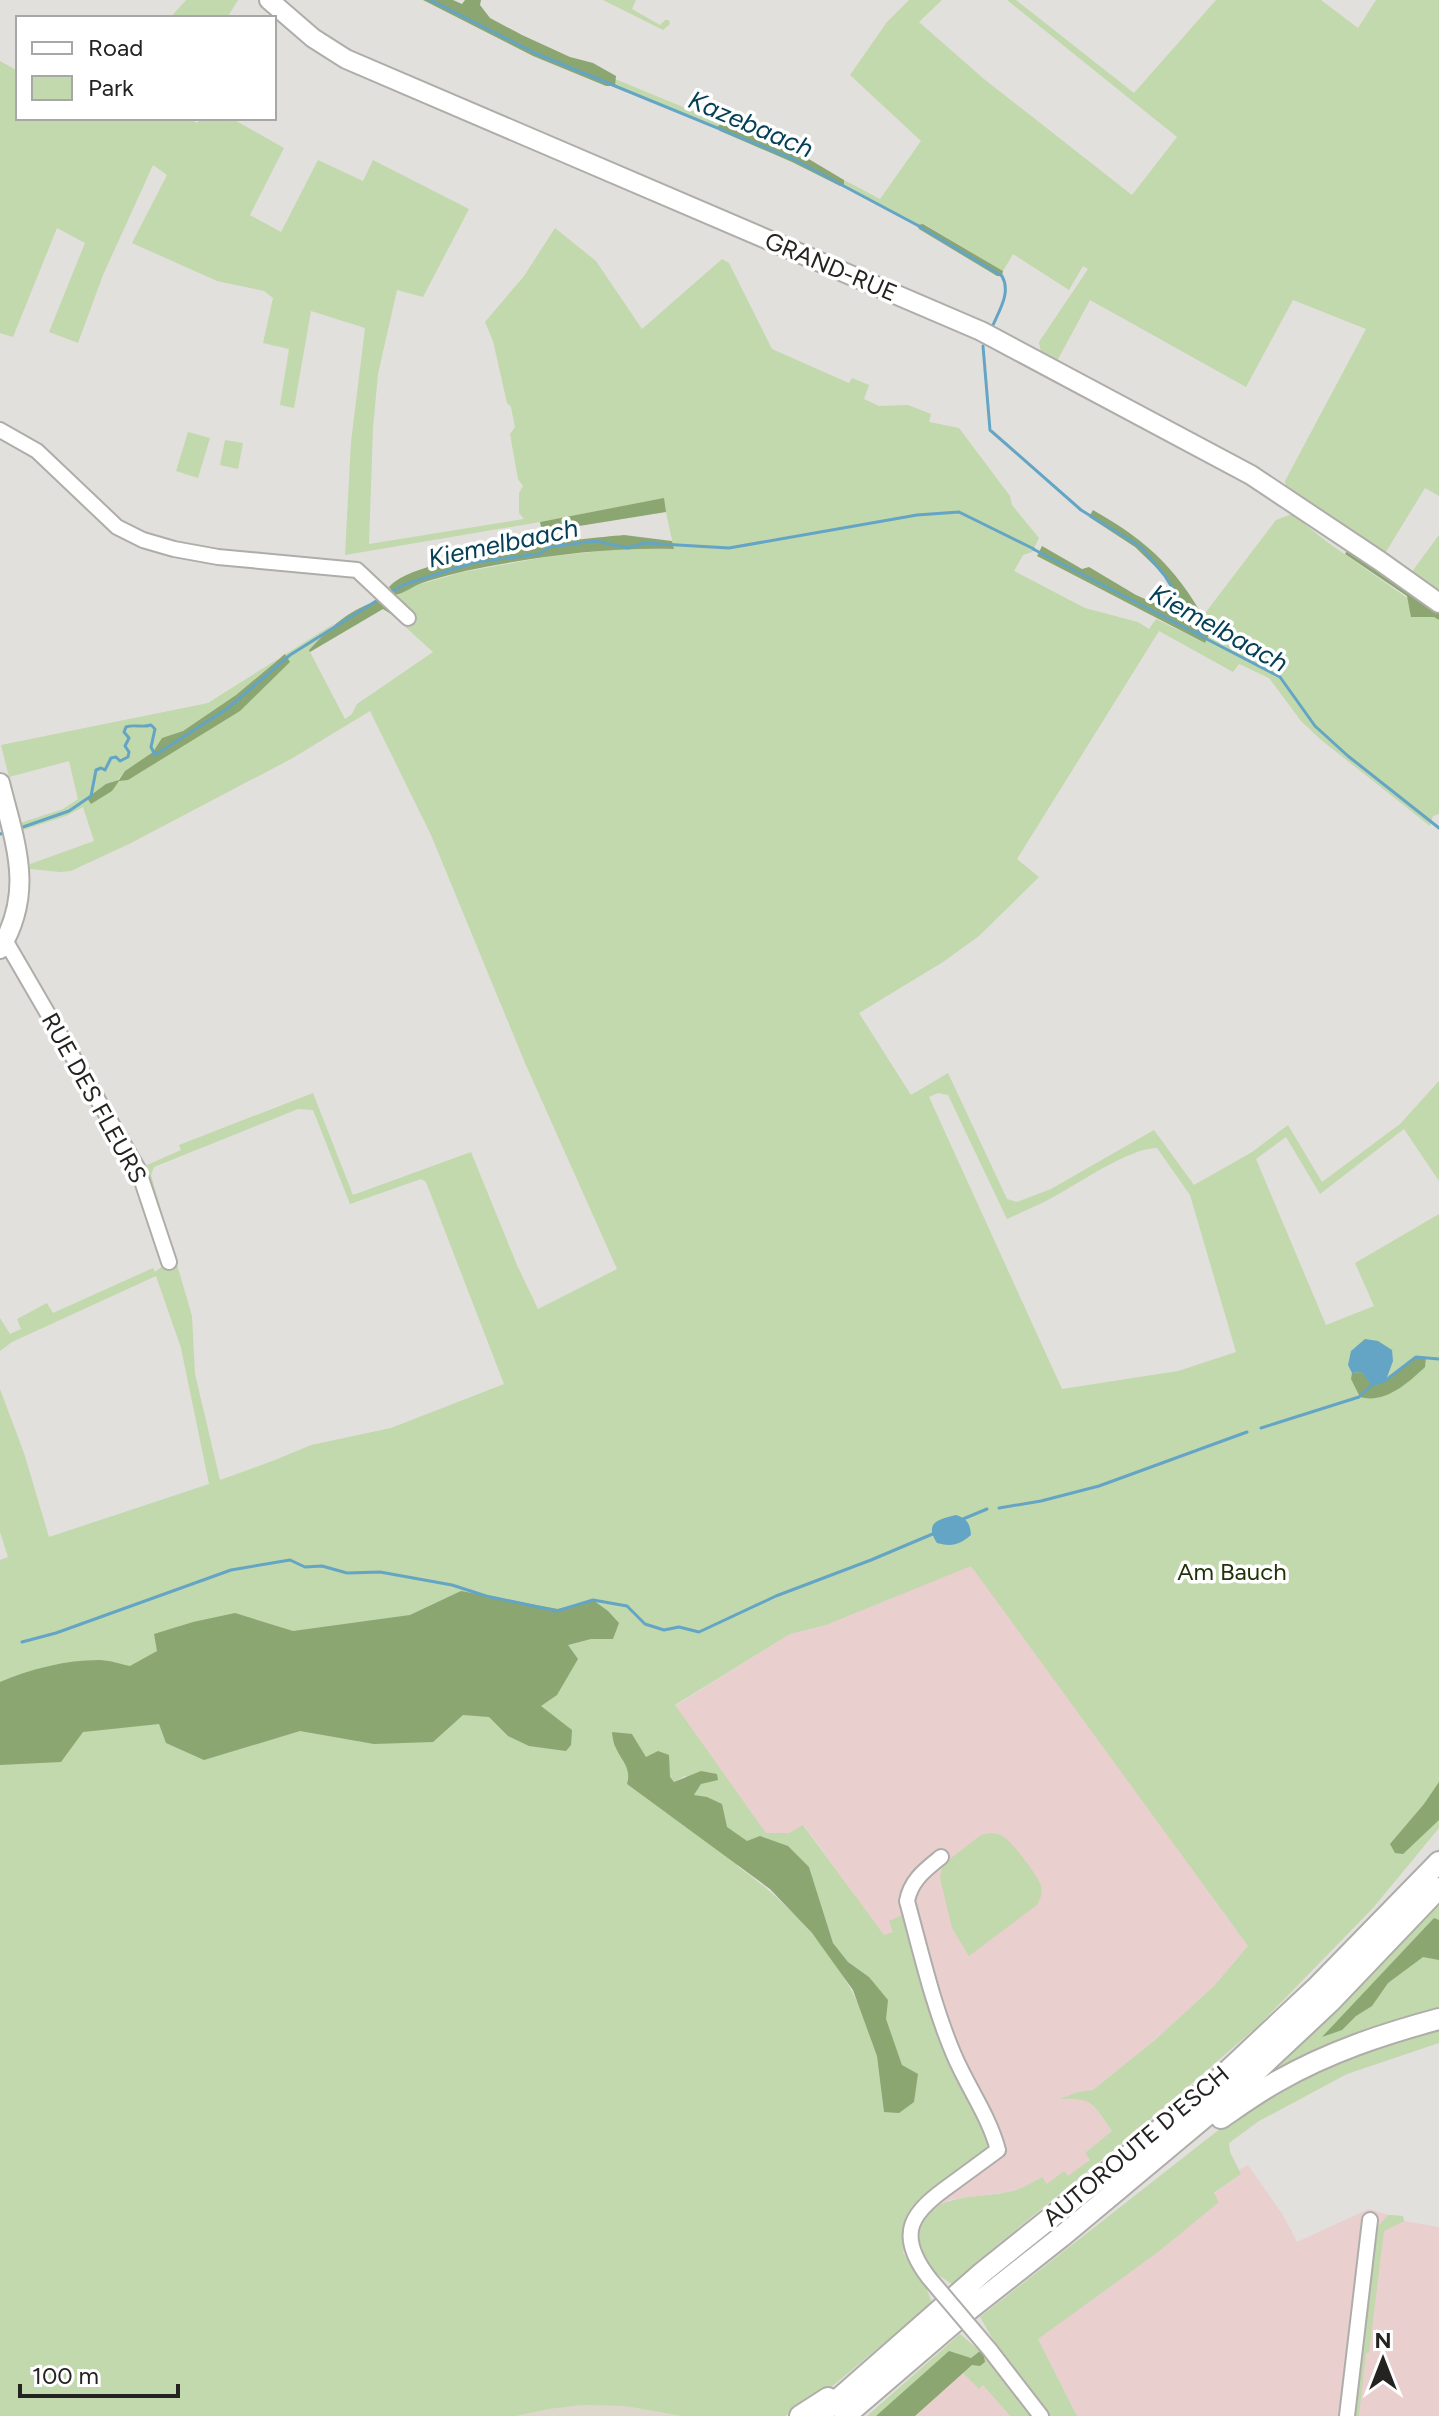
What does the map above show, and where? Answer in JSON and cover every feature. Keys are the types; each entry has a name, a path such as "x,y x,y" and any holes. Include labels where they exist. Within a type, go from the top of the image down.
{"highway":[{"path":"1372,1931 1439,1846"},
{"name":"AUTOROUTE D'ESCH","path":"845,2416 876,2377 983,2272 1219,2079 1318,1986 1439,1862"},
{"name":"AUTOROUTE D'ESCH","path":"819,2416 971,2308 1197,2124 1281,2050 1439,1888"},
{"path":"1061,2237 1109,2206 1216,2121 1276,2082 1336,2052 1439,2019"},
{"path":"800,2416 876,2377"},
{"path":"854,2416 876,2377"}],"main road":[{"name":"GRAND-RUE","path":"269,0 313,38 346,59 981,331 1030,356 1251,475 1439,603"},
{"path":"0,783 18,858 20,880 13,925 2,944"}],"street":[{"path":"0,430 37,451 117,527 143,540 218,557 357,570 408,618"},
{"name":"RUE DES FLEURS","path":"2,944 138,1169 169,1262"},
{"path":"941,1857 916,1878 907,1901 934,2000 954,2056 993,2130 998,2150 919,2209 911,2228 911,2249 929,2278 1041,2416"},
{"path":"1347,2416 1370,2220"}],"shaded area":[{"path":"971,1565 1248,1946 1214,1986 1155,2040 1093,2090 1078,2092 1064,2099 1080,2098 1093,2104 1112,2132 1085,2153 1090,2160 1068,2177 1047,2184 1041,2177 1026,2187 1007,2192 949,2200 932,2268 935,2273 923,2283 903,2253 908,2215 920,2198 980,2156 893,1932 884,1936 804,1825 789,1833 766,1833 675,1706 790,1634 826,1625"},
{"path":"1248,2165 1283,2215 1297,2242 1369,2209 1403,2216 1404,2221 1439,2227 1439,2416 1077,2416 1038,2339 1219,2201 1214,2194"},
{"path":"963,2373 979,2388 983,2385 1010,2416 915,2416"},
{"path":"582,2405 625,2406 682,2416 516,2416"}],"green space":[{"path":"186,0 238,0 228,16 172,16"},
{"path":"423,0 453,0 462,4 465,0 481,0 480,5 490,18 570,57 593,63 616,76 615,86 606,86 533,56"},
{"path":"603,0 636,0 632,9 660,25 665,20 669,20 670,24 663,30"},
{"path":"909,0 942,0 919,22 984,79 1132,195 1177,137 1007,0 1016,0 1134,93 1216,0 1321,0 1358,28 1376,0 1439,0 1439,496 1425,488 1384,555 1286,486 1285,481 1366,329 1293,300 1246,387 1090,300 1057,361 1041,353 1039,342 1088,269 1083,266 1069,290 1013,254 1003,271 924,224 917,225 844,186 844,180 880,199 921,141 850,75 887,22"},
{"name":"Am Bauch","path":"0,61 16,70 16,120 192,120 197,123 199,120 235,120 284,148 250,215 281,232 318,160 363,181 373,160 469,209 423,297 397,290 378,374 369,544 524,519 519,513 519,493 523,486 518,479 510,434 515,427 493,341 485,322 524,276 555,228 596,261 642,329 722,259 729,263 772,349 849,383 852,378 869,385 864,399 879,406 908,405 931,414 929,422 959,428 1010,496 1012,505 1039,538 1032,552 1023,555 1014,571 1085,608 1138,622 1149,629 1156,619 1205,643 1211,631 1203,616 1276,520 1292,514 1439,620 1439,814 1433,816 1430,826 1320,739 1301,721 1269,678 1239,664 1233,672 1159,631 1017,859 1039,877 979,936 943,962 859,1013 911,1095 948,1073 1007,1199 1017,1202 1051,1189 1154,1130 1194,1185 1252,1152 1288,1125 1322,1182 1400,1124 1439,1081 1439,1181 1404,1129 1320,1194 1286,1137 1256,1159 1326,1325 1374,1306 1355,1263 1439,1214 1439,1814 1424,1833 1439,1820 1439,1828 1373,1908 1259,2025 953,2285 939,2277 933,2269 930,2270 922,2253 920,2235 931,2211 954,2200 1016,2190 1042,2177 1047,2184 1064,2171 1068,2176 1090,2160 1085,2153 1112,2131 1092,2104 1060,2099 1093,2090 1155,2040 1214,1986 1248,1946 971,1566 826,1625 790,1634 675,1705 766,1833 789,1833 803,1825 884,1935 893,1932 889,1921 904,1914 984,2123 988,2148 920,2198 908,2215 903,2253 926,2287 932,2303 829,2389 785,2416 682,2416 625,2406 582,2405 516,2416 0,2416 0,1560 8,1557 0,1532 0,1389 24,1453 49,1537 209,1484 181,1348 156,1276 12,1342 0,1351 0,1318 10,1334 21,1329 17,1319 47,1303 53,1313 153,1268 155,1272 169,1261 138,1169 181,1150 179,1145 313,1093 353,1195 471,1152 538,1309 617,1269 525,1063 431,835 370,711 291,759 71,871 30,869 30,864 94,841 83,807 23,830 20,823 63,809 78,799 69,761 9,777 1,745 208,703 279,658 236,695 183,731 163,738 153,752 125,771 118,780 87,798 91,803 119,781 240,711 282,656 335,623 309,650 345,719 357,704 433,652 401,623 408,618 390,599 417,585 463,572 546,557 628,548 674,549 663,499 345,555 351,442 365,328 311,311 294,408 280,405 289,349 263,343 273,298 264,291 217,281 132,243 167,175 153,165 103,275 78,343 49,332 85,243 57,228 13,337 0,333","holes":["938,1093 948,1095 1007,1219 1117,1161 1157,1148 1190,1195 1236,1352 1178,1371 1062,1389 929,1097","298,1109 313,1110 350,1204 421,1179 426,1182 504,1384 391,1428 311,1445 220,1480 195,1374 192,1316 151,1175 154,1167","632,1734 646,1757 674,1782 685,1776 701,1784 694,1795 630,1777 625,1760","736,1865 809,1867 833,1943 848,1962 869,1977 902,2065 884,2112 877,2056 856,1999 824,1948 760,1883"]},
{"path":"615,79 722,123 717,127 615,86"},
{"path":"722,123 797,152 844,180 844,186 720,131 717,127"},
{"path":"923,224 1003,271 1002,276 997,276 919,229 917,225"},
{"path":"188,432 210,438 198,478 176,471"},
{"path":"225,440 243,443 238,469 220,465"},
{"path":"664,498 666,512 542,532 540,522"},
{"path":"1093,510 1148,547 1175,575 1211,631 1205,643 1037,556 1042,546 1082,569 1089,567 1136,595 1190,619 1165,576 1135,547 1089,517"},
{"path":"624,535 672,541 674,549 595,551 543,557 465,571 395,595 389,587 404,576 462,558 536,545"},
{"path":"1439,535 1439,589 1437,591 1411,573"},
{"path":"1349,548 1439,612 1439,620 1434,617 1411,617 1407,596 1345,554"},
{"path":"383,599 396,614 394,616 383,609 310,652 342,619"},
{"path":"285,654 290,662 240,711 128,780 119,781 112,791 91,804 87,798 106,784 119,780 125,771 153,752 162,738 183,731 236,695"},
{"path":"1416,1357 1426,1357 1425,1367 1404,1385 1378,1398 1360,1397 1351,1379 1352,1373 1361,1372 1373,1385 1386,1380"},
{"path":"461,1591 558,1609 593,1600 619,1623 613,1639 591,1639 568,1645 578,1659 557,1695 541,1706 572,1730 571,1745 566,1751 529,1746 508,1736 489,1717 463,1715 433,1742 374,1744 300,1731 204,1760 166,1743 159,1724 83,1732 61,1762 0,1765 0,1682 12,1677 74,1662 103,1660 130,1666 157,1651 154,1634 235,1613 293,1631 410,1615"},
{"path":"612,1732 632,1734 646,1757 658,1751 669,1755 670,1777 674,1782 701,1771 717,1774 718,1780 701,1784 694,1795 722,1804 727,1827 747,1841 760,1836 788,1846 809,1867 833,1943 888,2000 886,2019 902,2065 918,2074 914,2102 899,2113 884,2112 877,2056 853,1990 812,1933 770,1889 627,1784 627,1768"},
{"path":"1439,1782 1439,1820 1403,1854 1395,1853 1390,1844"},
{"path":"992,1833 1004,1837 1019,1853 1039,1881 1041,1894 1037,1905 969,1956 952,1928 940,1878 946,1862 981,1835"},
{"path":"1439,1902 1439,2012 1276,2071 1287,2056 1386,1960"},
{"path":"1434,1918 1439,1920 1439,1960 1423,1957 1388,1983 1372,2006 1342,2030 1322,2037"},
{"path":"1439,2028 1439,2043 1347,2074 1259,2121 1229,2143 1241,2174 1214,2193 1219,2202 1158,2252 1038,2339 1077,2416 1050,2416 994,2347 996,2345 980,2317 1221,2128 1279,2090 1341,2061"},
{"path":"1388,2215 1403,2216 1404,2221 1384,2231 1359,2416 1353,2416 1375,2230"},
{"path":"960,2334 980,2351 971,2358 949,2352 876,2416 867,2416"},
{"path":"949,2351 971,2358 980,2351 985,2362 980,2366 972,2365 915,2416 876,2416"},
{"path":"985,2354 1033,2416 1010,2416 983,2385 979,2389 963,2373 972,2365 985,2362"}],"water":[{"path":"1365,1339 1378,1341 1392,1350 1393,1361 1386,1380 1372,1385 1361,1372 1352,1373 1348,1365 1351,1351"},
{"path":"956,1515 967,1522 971,1535 955,1544 937,1543 932,1531 935,1523"}],"waterway":[{"name":"Kazebaach","path":"430,0 537,54 793,159 917,225 1002,276 1005,294 993,325"},
{"name":"Kazebaach","path":"983,346 990,430 1081,510 1141,547 1165,576 1200,633"},
{"name":"Kiemelbaach","path":"387,594 406,584 476,562 539,554 550,547 595,541 628,548 644,543 729,548 917,515 959,512 1034,549"},
{"name":"Kiemelbaach","path":"1033,549 1280,677 1315,726 1439,828"},
{"name":"Kiemelbaach","path":"23,827 69,811 91,796 96,770 105,770 111,758 116,757 120,761 128,757 126,727 151,725 155,729 151,747 155,755 228,708 290,655 381,598"},
{"path":"1261,1428 1359,1397 1416,1357 1439,1359"},
{"path":"999,1508 1099,1486 1247,1432"},
{"path":"963,1519 987,1509"},
{"path":"22,1642 56,1633 231,1570 290,1560 305,1567 322,1566 347,1573 380,1572 452,1585 486,1596 557,1611 593,1600 627,1606 645,1624 664,1630 679,1627 699,1632 776,1596 935,1533"}]}
